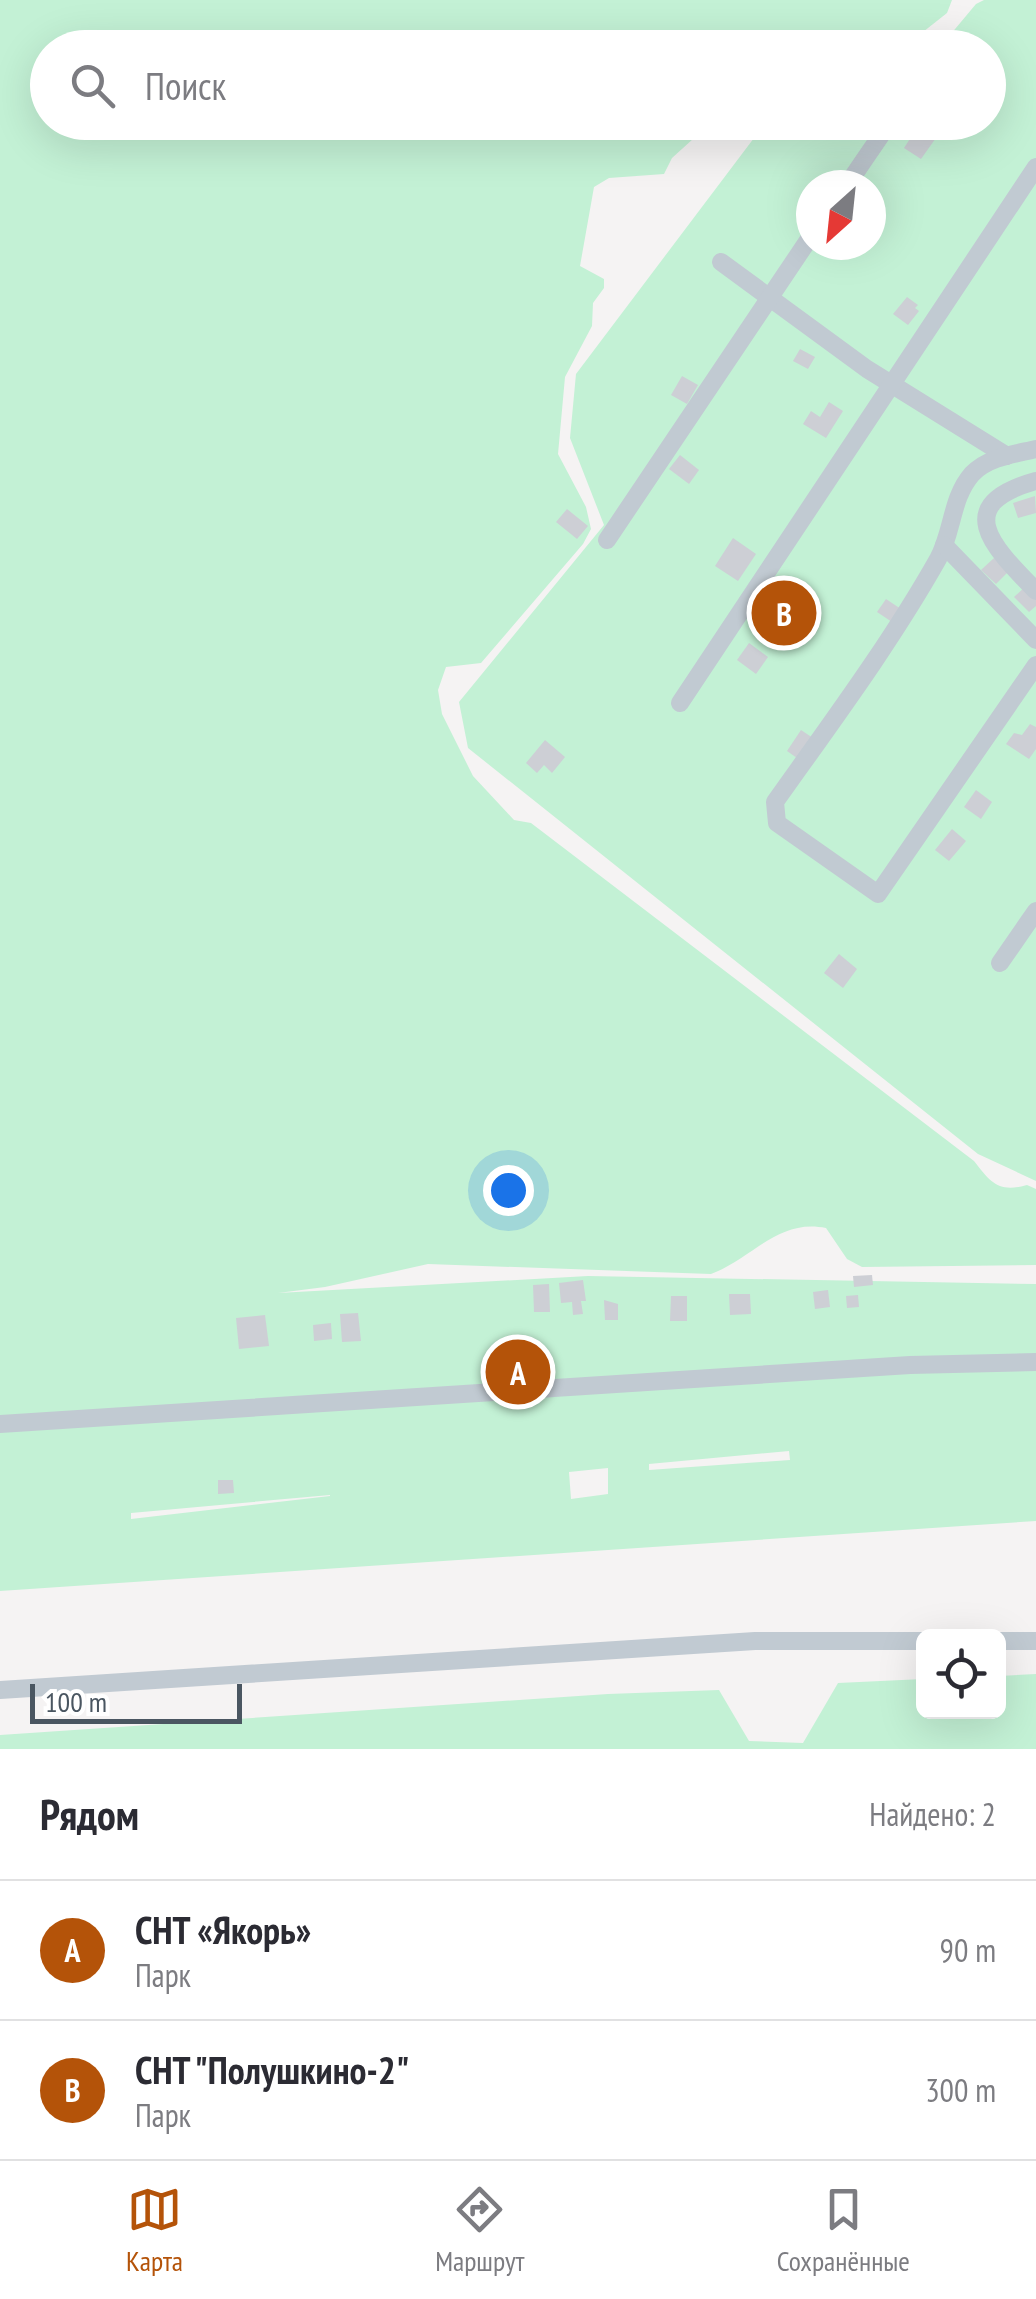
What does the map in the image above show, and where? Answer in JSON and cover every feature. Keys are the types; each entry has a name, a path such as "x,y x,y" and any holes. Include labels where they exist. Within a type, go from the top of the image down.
{"street":[{"path":"856,170 877,140"},
{"path":"680,703 1036,167"},
{"path":"607,540 796,257"},
{"path":"722,262 867,369 1008,456"},
{"path":"1036,449 980,467 964,485 944,545 902,619 775,802 777,823 878,894 1036,665"},
{"path":"1036,482 1000,493 987,516 993,542 1036,590"},
{"path":"944,545 1036,640"},
{"path":"1000,963 1036,911"},
{"path":"0,1424 910,1365 1036,1362"},
{"path":"0,1690 755,1641 916,1641"},
{"path":"1006,1641 1036,1641"}],"green space":[{"path":"0,0 952,0 947,13 926,30 30,30 30,140 692,140 672,158 664,174 609,178 594,187 580,266 604,279 604,288 593,303 592,326 565,377 558,454 586,507 591,529 583,544 481,663 446,667 438,690 442,714 473,776 514,820 531,823 974,1161 991,1180 1002,1187 1027,1185 1036,1189 1036,1265 862,1267 847,1259 826,1228 809,1226 779,1234 711,1274 428,1264 325,1287 278,1293 588,1276 1036,1284 1036,1521 0,1591","holes":["789,1451 790,1460 649,1470 649,1464","608,1468 608,1494 571,1499 569,1472","330,1496 131,1519 131,1513"]},
{"path":"984,0 1036,0 1036,1181 978,1154 468,748 459,702 604,525 570,438 576,374 752,140 1006,140 1006,30 954,30"},
{"path":"1036,1674 1036,1749 0,1749 0,1735 719,1690 749,1741 803,1743 838,1683 916,1679 916,1719 1006,1719 1006,1676"}],"building":[{"path":"909,140 934,140 921,159 904,148"},
{"path":"907,297 918,305 915,308 919,311 908,325 893,314"},
{"path":"800,349 815,357 808,369 793,361"},
{"path":"682,376 698,385 687,404 671,395"},
{"path":"829,402 843,411 826,438 803,424 811,411 820,417"},
{"path":"680,455 699,470 689,484 669,469"},
{"path":"1035,496 1036,513 1018,518 1013,503"},
{"path":"567,509 588,526 577,539 556,522"},
{"path":"733,538 756,554 738,581 715,566"},
{"path":"994,558 1008,572 996,584 981,570"},
{"path":"1027,585 1036,595 1036,606 1029,612 1014,597"},
{"path":"886,599 901,609 892,622 877,612"},
{"path":"749,643 768,657 756,674 737,660"},
{"path":"1030,724 1036,727 1036,749 1029,759 1006,744 1014,733 1022,735"},
{"path":"801,730 816,740 797,758 787,751"},
{"path":"545,740 565,757 552,773 544,765 537,773 526,763"},
{"path":"976,790 992,802 981,819 964,807"},
{"path":"952,829 966,841 949,861 935,850"},
{"path":"839,954 857,969 843,988 824,973"},
{"path":"872,1275 873,1285 854,1287 853,1276"},
{"path":"583,1280 583,1314 573,1315 572,1302 561,1303 559,1283"},
{"path":"549,1284 550,1312 534,1312 533,1285"},
{"path":"828,1290 830,1307 815,1309 813,1292"},
{"path":"729,1294 750,1294 751,1314 730,1315"},
{"path":"858,1295 859,1307 847,1308 846,1296"},
{"path":"671,1296 687,1296 687,1321 670,1321"},
{"path":"604,1300 618,1304 618,1320 605,1320"},
{"path":"358,1313 361,1341 342,1342 340,1314"},
{"path":"265,1315 269,1346 239,1349 236,1318"},
{"path":"331,1323 332,1339 314,1341 313,1325"},
{"path":"218,1480 233,1480 234,1493 218,1494"}],"place":[{"name":"СНТ \"Полушкино-2\"","path":"784,613"},
{"name":"СНТ «Якорь»","path":"518,1372"}]}
